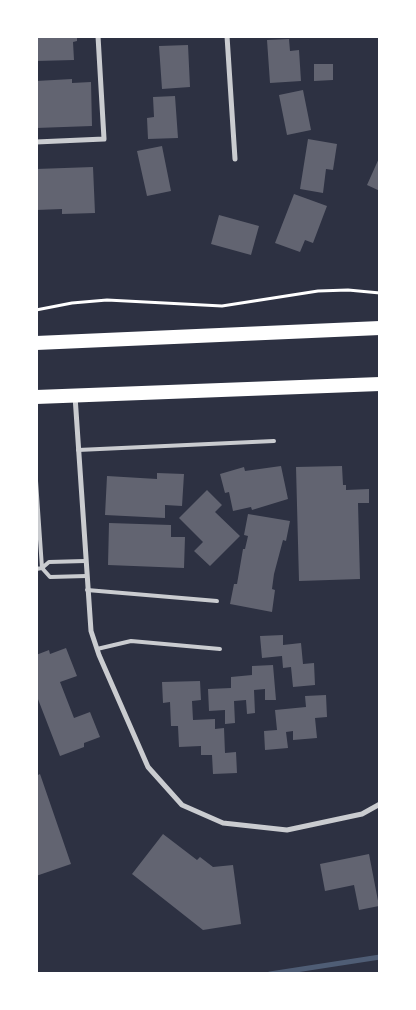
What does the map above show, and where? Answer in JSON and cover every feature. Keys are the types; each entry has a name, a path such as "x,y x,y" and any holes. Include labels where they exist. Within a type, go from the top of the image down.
{"highway":[{"path":"36,343 380,328"},
{"path":"36,397 380,384"}],"street":[{"path":"36,142 104,139 98,36"},
{"path":"227,36 235,159"},
{"path":"75,396 86,590 91,631 148,767 182,805 223,823 287,830 362,814 380,804"}],"lane":[{"path":"78,450 274,441"},
{"path":"36,481 42,568 50,577 86,576"},
{"path":"36,569 42,568 49,562 85,561"},
{"path":"86,590 217,601"},
{"path":"97,649 131,641 220,649"}],"path":[{"path":"36,310 72,303 107,300 222,306 318,291 348,290 380,294"}],"building":[{"path":"36,36 77,36 77,41 73,42 74,60 36,61"},
{"path":"289,39 290,51 299,50 301,81 270,83 267,40"},
{"path":"188,45 190,87 162,89 159,46"},
{"path":"314,64 333,64 333,80 314,81"},
{"path":"72,79 72,83 91,82 92,126 36,128 36,81"},
{"path":"303,90 311,130 287,135 279,95"},
{"path":"175,96 178,138 148,139 147,118 154,117 153,97"},
{"path":"308,139 337,144 333,170 326,169 323,193 300,189"},
{"path":"162,146 171,191 147,196 137,151"},
{"path":"380,156 380,191 367,185"},
{"path":"93,167 95,213 62,214 62,209 36,210 36,169"},
{"path":"294,194 327,206 313,243 305,240 300,252 275,243"},
{"path":"219,215 259,226 251,255 211,244"},
{"path":"281,466 288,499 252,510 251,507 233,511 229,492 225,493 220,474 244,467 245,471"},
{"path":"342,466 343,485 346,485 346,490 369,489 369,503 358,503 360,579 299,581 296,467"},
{"path":"157,473 184,474 182,506 165,505 165,518 105,515 107,476 157,479"},
{"path":"207,490 222,505 215,512 240,536 210,566 194,551 203,542 179,518"},
{"path":"248,514 290,521 286,541 283,540 274,574 272,589 275,590 272,612 230,604 234,584 237,584 243,549 245,549 248,536 244,535"},
{"path":"109,523 171,525 171,537 185,537 184,568 108,565"},
{"path":"283,635 283,645 301,643 303,664 314,663 315,685 293,687 291,667 283,668 282,656 262,658 260,636"},
{"path":"66,648 77,676 60,682 74,718 90,712 100,737 84,743 84,747 60,756 36,694 36,655 49,650 50,654"},
{"path":"273,665 276,700 265,700 265,689 254,690 255,713 247,714 246,700 234,701 235,723 225,724 225,710 209,711 208,689 231,688 231,677 252,675 252,666"},
{"path":"200,681 201,700 192,701 193,720 215,719 215,729 224,728 225,753 236,752 237,773 213,774 212,755 201,755 201,746 179,747 178,726 171,726 170,702 163,703 162,682"},
{"path":"326,695 327,717 315,718 317,738 293,740 293,731 286,732 288,748 265,750 264,731 277,730 275,710 306,707 305,696"},
{"path":"40,774 71,864 36,876 36,776"},
{"path":"163,834 197,860 200,857 213,867 233,865 241,924 203,930 132,874"},
{"path":"369,854 379,906 359,910 354,885 325,891 320,864"}],"waterway":[{"path":"270,974 380,957"}]}
